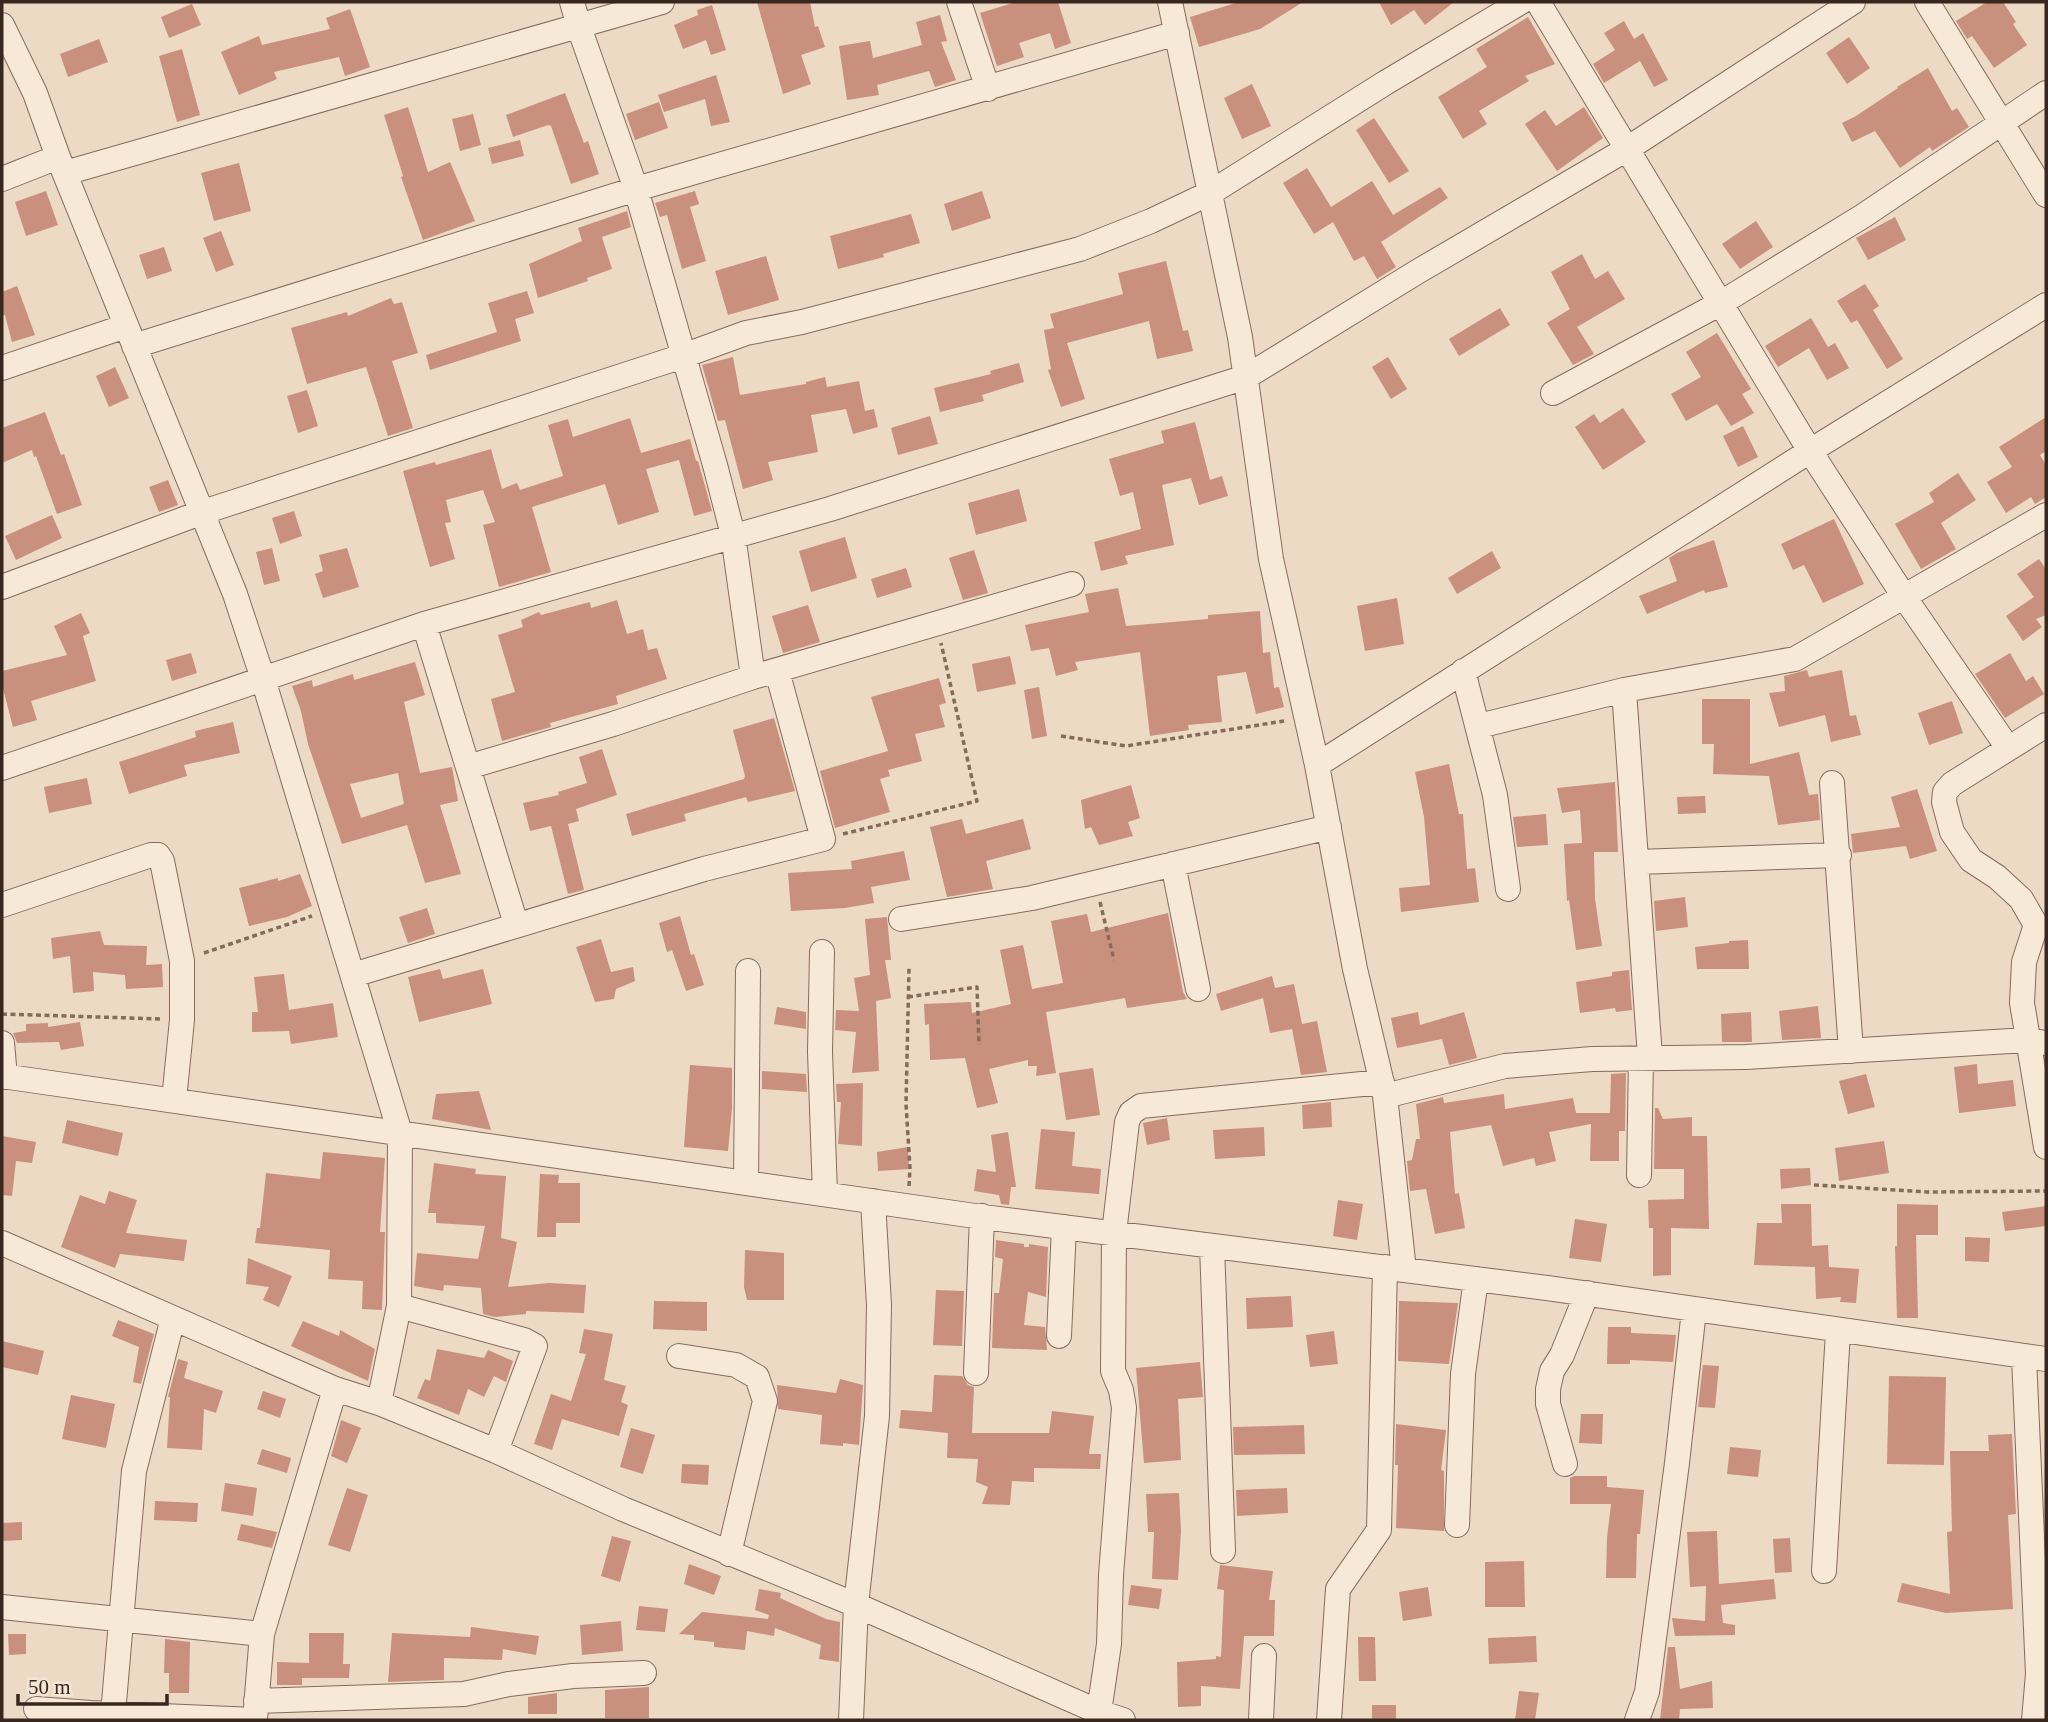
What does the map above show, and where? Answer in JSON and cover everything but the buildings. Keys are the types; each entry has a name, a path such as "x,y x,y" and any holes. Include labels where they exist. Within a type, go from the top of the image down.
{"street":[{"path":"572,2 636,189 733,535 753,677"},
{"path":"2,179 579,27 662,2"},
{"path":"959,2 988,89"},
{"path":"1170,2 1240,337 1271,559 1317,765 1355,969 1384,1089 1394,1268 1379,1530 1338,1588 1329,1720"},
{"path":"2,587 201,513 746,333 802,322 1080,248 1152,221 1210,193 1385,83 1521,2"},
{"path":"1538,2 1810,450 1905,598 2008,748"},
{"path":"2,768 424,624 830,509 1246,377 1417,272 1627,149 1853,2"},
{"path":"1927,2 2046,195"},
{"path":"2,25 35,93 235,594 400,1133 399,1306 379,1403"},
{"path":"2,368 130,336 1177,33"},
{"path":"1553,393 1721,303 1863,216 2046,93"},
{"path":"1317,765 1810,450 2046,305"},
{"path":"1479,726 1625,690 1795,659 2046,516"},
{"path":"468,767 613,724 753,677 1072,584"},
{"path":"424,624 516,924"},
{"path":"353,975 704,869 823,839 777,671"},
{"path":"1463,671 1495,795 1508,889"},
{"path":"1625,690 1637,862 1646,1058 1639,1175"},
{"path":"2046,724 1952,784 1945,792 1944,802 1952,832 1971,860 1997,877 2021,899 2041,923 2024,962 2022,1003 2037,1042 2046,1147"},
{"path":"1832,783 1852,1051"},
{"path":"901,919 1032,898 1329,827"},
{"path":"2,905 151,855 158,855 162,861 182,961 182,1020 174,1100"},
{"path":"1637,862 1839,855"},
{"path":"1173,864 1198,989"},
{"path":"822,952 820,1052 825,1194"},
{"path":"746,1182 748,971"},
{"path":"1098,1712 1109,1644 1111,1575 1124,1408 1121,1390 1113,1371 1114,1233 1126,1122 1131,1113 1141,1106 1384,1089 1505,1066 2037,1042"},
{"path":"2,1043 3,1077 908,1206 1587,1293 2035,1358 2038,1674 2034,1720"},
{"path":"851,1720 856,1605 877,1416 879,1305 873,1201"},
{"path":"976,1373 982,1216"},
{"path":"1059,1336 1064,1227"},
{"path":"2,1244 335,1389 379,1403 496,1451 623,1509 856,1605 1098,1712 1123,1720"},
{"path":"1212,1246 1223,1551"},
{"path":"1457,1525 1463,1374 1476,1279"},
{"path":"1565,1464 1548,1404 1548,1389 1552,1371 1562,1355 1587,1293"},
{"path":"399,1306 524,1339 535,1346 496,1451"},
{"path":"1637,1720 1647,1692 1694,1310"},
{"path":"113,1714 134,1471 173,1318"},
{"path":"1824,1571 1838,1331"},
{"path":"679,1356 736,1365 757,1377 765,1401 729,1554"},
{"path":"256,1714 262,1634 335,1389"},
{"path":"2,1608 262,1634"},
{"path":"1261,1720 1264,1656"},
{"path":"36,1709 113,1714 256,1714 464,1694 509,1684 573,1676 644,1673"}],"path":[{"path":"823,839 977,801 937,624"},
{"path":"1061,736 1126,746 1307,717"},
{"path":"1096,883 1114,960"},
{"path":"182,961 333,909"},
{"path":"908,1206 910,1168 906,1104 909,968"},
{"path":"908,997 977,987 979,1045"},
{"path":"2,1014 182,1020"},
{"path":"1814,1185 1927,1192 2046,1191"}]}
